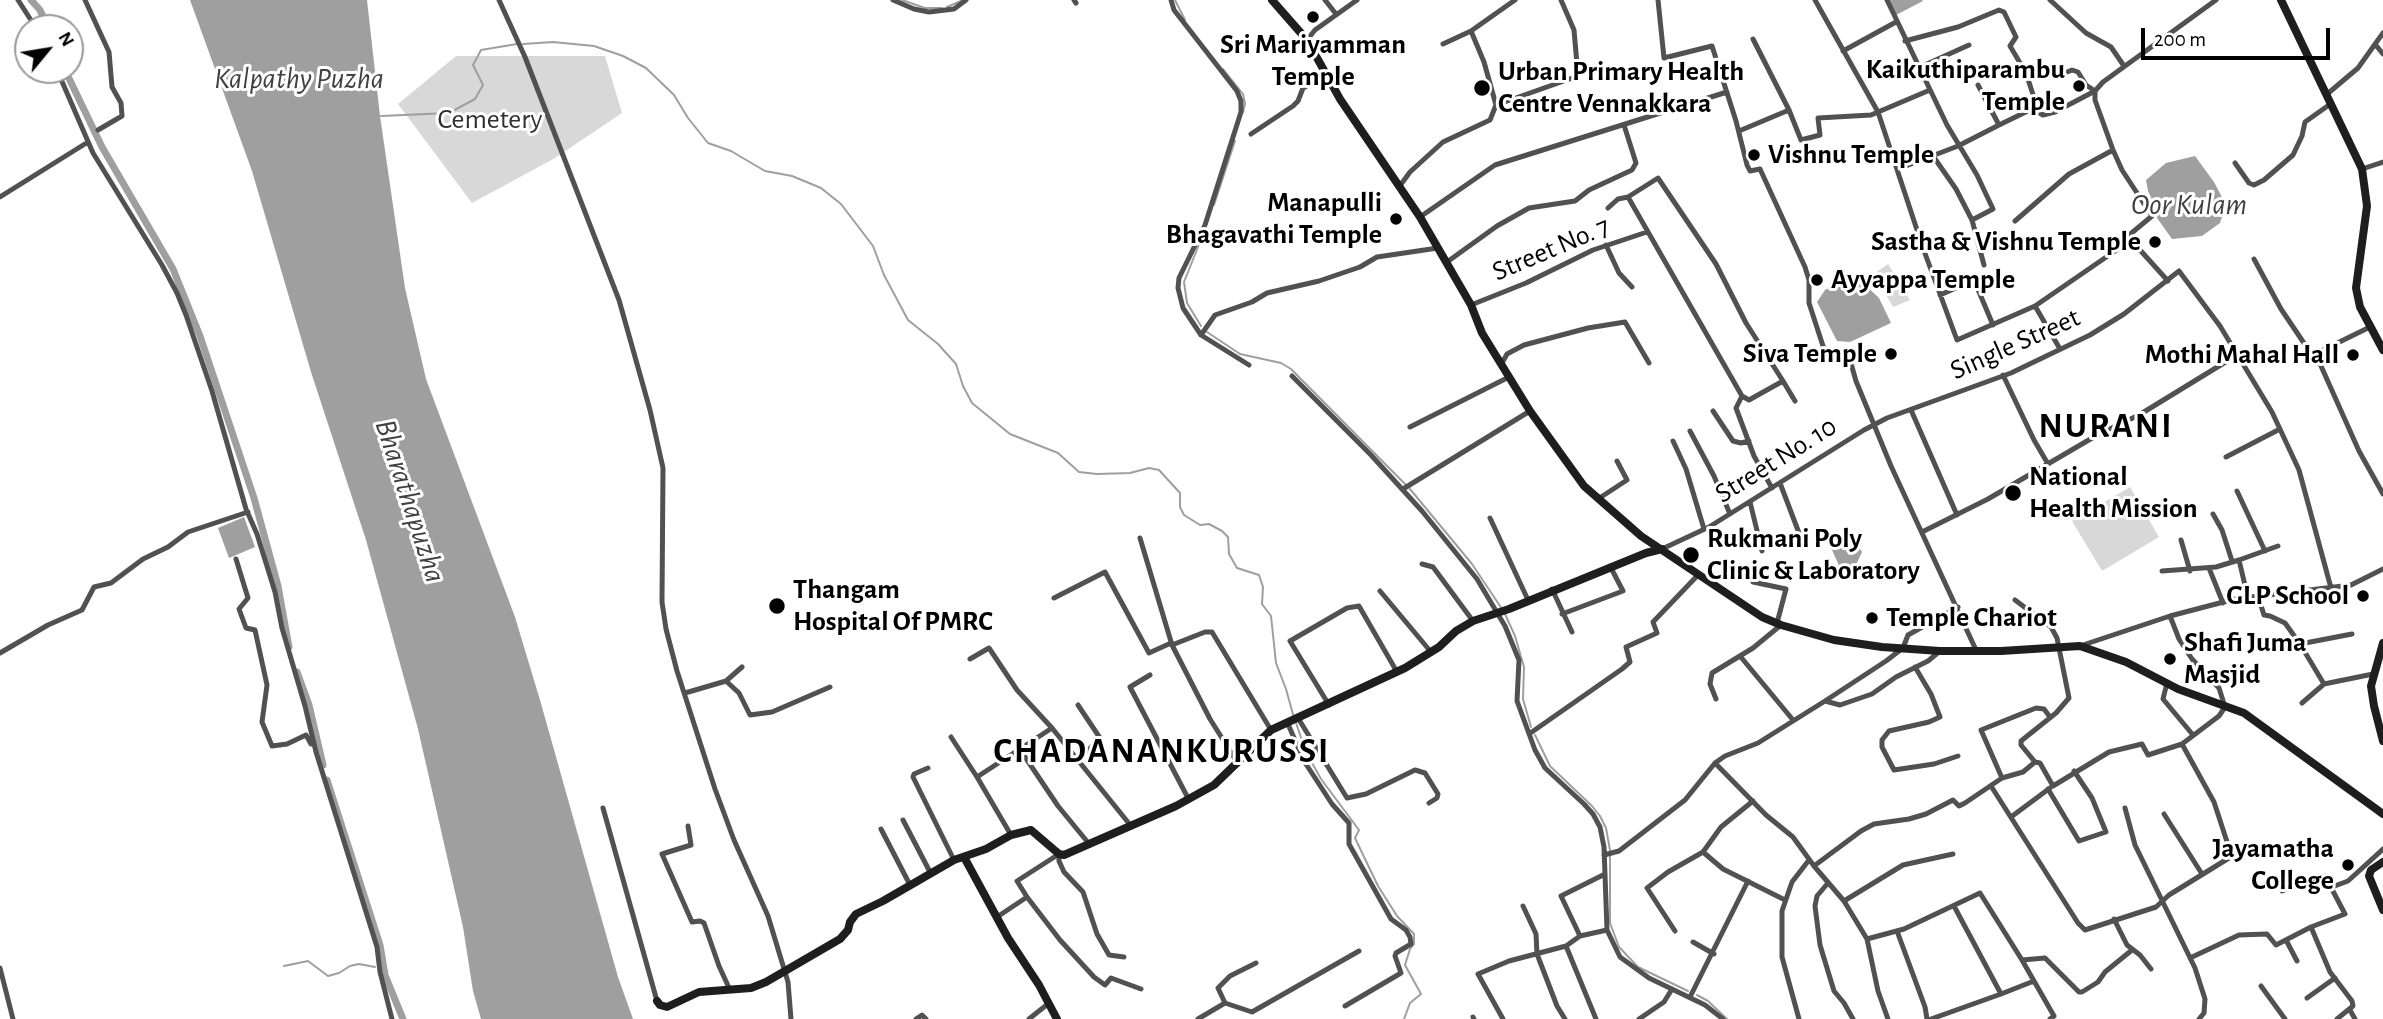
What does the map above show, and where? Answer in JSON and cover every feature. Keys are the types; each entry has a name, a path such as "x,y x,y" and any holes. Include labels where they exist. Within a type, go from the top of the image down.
{"street":[{"path":"85,0 108,52 112,87 121,103 122,116 98,130"},
{"path":"499,0 514,29 619,300 650,410 663,468 662,602 677,671 698,741 734,840 768,916 791,1019"},
{"path":"893,0 929,12 954,9 966,0"},
{"path":"1171,0 1174,10 1237,91 1241,101 1241,112 1205,225 1179,278 1182,308 1201,335 1249,365"},
{"path":"1272,0 1307,40 1325,75 1447,262 1471,305 1482,333 1508,377 1584,486 1641,536 1762,617 1835,639 1903,648 1940,651 2080,646 2169,616 2223,603 2351,585 2383,569"},
{"path":"1325,0 1336,14"},
{"path":"1307,40 1315,30 1357,0"},
{"path":"1443,44 1471,32 1515,0"},
{"path":"1658,0 1664,58 1712,46 1739,131 1744,157 1750,171 1760,169 1803,262 1809,280 1809,303 1823,346 1827,351 1846,354 1976,650"},
{"path":"1815,0 1878,112 1914,224 1957,340 2035,306 2132,240"},
{"path":"1887,0 1918,68 1993,209 1972,220"},
{"path":"2050,0 2086,33 2111,47 2124,66"},
{"path":"1905,41 1958,27 1998,10 2004,12 2016,37 2010,46 2026,73 2036,107 2043,115 2055,112 2095,91 2124,66 2217,0"},
{"path":"2281,0 2362,169 2367,206 2356,288 2360,307 2383,350"},
{"path":"1496,105 1578,76 1573,30 1564,1"},
{"path":"1843,51 1896,22"},
{"path":"1399,187 1410,172 1443,142 1490,120 1496,105 1484,62 1471,32"},
{"path":"2325,95 2358,68 2383,33"},
{"path":"1753,39 1801,140 1820,135 1818,118 1860,117 1930,90"},
{"path":"2375,44 2383,54"},
{"path":"1918,68 1969,45"},
{"path":"2026,73 2039,67 2050,67 2058,76 2072,70 2078,72 2086,85 2095,91"},
{"path":"1251,134 1293,106 1303,88 1325,75"},
{"path":"63,84 88,142 177,293 212,391 275,592 282,628 316,752 377,947 382,983 392,1019"},
{"path":"1978,85 1999,125"},
{"path":"2095,91 2095,100 2122,170 2152,216 2128,236 2165,283 2179,271 2237,355 2280,429 2299,470 2331,588"},
{"path":"1420,217 1495,165 1727,92"},
{"path":"2235,163 2254,186 2264,180 2292,155 2302,136 2305,122 2329,105"},
{"path":"1898,169 1958,146 2036,107"},
{"path":"1739,131 1789,110"},
{"path":"1447,262 1497,226 1529,208 1574,201 1589,190 1628,172 1636,163 1624,124"},
{"path":"0,197 88,142"},
{"path":"2015,221 2069,174 2113,150"},
{"path":"1933,156 1956,189 1972,220 1984,265"},
{"path":"2362,169 2383,162"},
{"path":"1608,208 1618,199 1628,197 1658,178 1716,264 1746,323 1795,401"},
{"path":"1628,197 1742,396 1749,400 1783,381"},
{"name":"Street No. 7","path":"1471,305 1525,284 1606,245 1647,232"},
{"path":"1606,245 1619,273 1632,287"},
{"path":"1201,335 1214,315 1252,302 1267,293 1319,281 1360,267 1377,257 1438,248"},
{"path":"2253,259 2281,309 2312,355 2317,357 2359,451 2383,494"},
{"path":"1940,295 1974,280 1993,325"},
{"name":"Single Street","path":"1875,424 2003,375 2090,335 2124,314 2165,283"},
{"path":"2035,306 2060,349"},
{"path":"1501,365 1507,354 1524,345 1588,328 1625,322 1649,363"},
{"path":"2317,357 2321,351 2370,327"},
{"path":"1922,532 2099,434 2139,415 2237,355"},
{"path":"2003,375 2048,464"},
{"path":"1292,376 1403,489 1502,611 1519,660 1517,701 1529,733 1545,768 1593,814 1600,827 1607,854 1607,930 1620,957 1649,978 1705,1004 1723,1019"},
{"path":"1410,428 1508,377"},
{"path":"1742,396 1736,408 1754,456 1772,488"},
{"path":"1911,410 1957,515"},
{"path":"1403,489 1530,411"},
{"path":"1713,411 1733,440 1741,443 1749,441"},
{"name":"Street No. 10","path":"1662,549 1730,514 1875,424"},
{"path":"2226,457 2280,429"},
{"path":"1690,431 1714,475 1730,514"},
{"path":"1673,441 1686,469 1704,529"},
{"path":"1597,500 1627,480 1617,461"},
{"path":"1780,483 1799,533"},
{"path":"2237,491 2265,551"},
{"path":"1750,502 1762,551"},
{"path":"0,653 48,625 82,610 94,587 111,583 143,559 168,547 188,533 248,512"},
{"path":"2213,514 2235,561 2248,598"},
{"path":"1490,517 1528,600"},
{"path":"1140,538 1172,644 1210,719 1237,762"},
{"path":"2253,555 2260,538"},
{"path":"2181,540 2190,571"},
{"path":"2162,571 2209,568 2278,546"},
{"path":"603,808 660,1005 667,1007 699,992 751,988 840,939 856,914 954,860 986,849 1011,835 1031,831 1059,854 1064,855 1090,845 1189,800 1214,785 1271,730 1397,672 1431,652 1473,621 1610,566 1662,549"},
{"path":"236,559 248,598 239,609 246,628 255,630 267,685 262,722 272,746 287,744 306,734 316,752"},
{"path":"1422,564 1433,567 1473,621"},
{"path":"1562,614 1623,591 1610,566"},
{"path":"2209,568 2223,603"},
{"path":"1054,598 1105,572 1149,653 1205,632 1212,632 1271,730"},
{"path":"1529,733 1630,662 1626,647 1657,632 1653,622 1698,575"},
{"path":"1716,699 1710,684 1712,673 1740,656 1779,624 1786,589 1754,582"},
{"path":"1552,589 1572,632"},
{"path":"1380,592 1431,652"},
{"path":"2258,597 2264,615 2285,623 2324,684"},
{"path":"2015,600 2051,627 2060,647 2060,662 2069,698 2056,713 2021,741 2021,745 2035,762 2040,763 2079,841 2106,832 2092,798 2074,771"},
{"path":"1329,705 1290,641 1347,608 1359,606 1397,672"},
{"path":"1607,854 1632,842 1685,800 1715,763 1725,756 1758,743 1886,662 1903,648 1909,635 1958,607"},
{"path":"2169,616 2192,659 2219,688 2225,706"},
{"path":"2300,644 2352,634"},
{"path":"2099,639 2100,653"},
{"path":"2383,643 2371,686 2383,741"},
{"path":"2080,646 2126,662 2167,683 2244,713 2383,814"},
{"path":"970,659 989,648 1017,690 1052,728 1131,826"},
{"path":"1825,701 1840,705 1872,694 1940,651"},
{"path":"1740,656 1793,720"},
{"path":"685,693 726,681 742,667"},
{"path":"1915,667 1931,694 1940,717 1889,731 1882,740 1882,747 1894,770 1934,764 1958,756"},
{"path":"2302,703 2324,684 2373,674"},
{"path":"1150,676 1130,687 1189,800"},
{"path":"726,681 739,693 750,715 772,712 830,687"},
{"path":"2167,683 2163,699 2193,735"},
{"path":"1077,705 1100,738 1078,761"},
{"path":"2011,817 2074,771 2109,752 2142,744 2148,755 2182,744 2207,727 2225,706"},
{"path":"2003,778 1981,730 2036,708 2044,709 2050,717"},
{"path":"1293,721 1347,798 1366,794 1415,770 1425,773 1438,794 1437,798 1429,803"},
{"path":"1293,721 1304,761 1332,804 1349,823 1349,845 1391,919 1406,930 1410,937 1411,944 1396,953 1397,966 1401,973 1345,1006"},
{"path":"976,777 1052,728"},
{"path":"951,737 1011,835"},
{"path":"1991,786 2085,930 2114,919 2135,915 2163,902 2169,895 2229,858 2231,849 2214,802 2182,744"},
{"path":"1019,748 1058,806 1090,845"},
{"path":"1814,866 1874,824 1926,814 1953,800 1959,806 1971,801 2003,778 2023,772 2035,762"},
{"path":"1715,763 1766,815 1784,827 1844,901 1867,939 1878,991 1888,1019"},
{"path":"928,768 913,777 954,860"},
{"path":"1675,931 1647,888 1668,872 1703,852 1721,827 1753,802"},
{"path":"2125,808 2135,845 2190,958 2205,999 2203,1013 2199,1019"},
{"path":"2164,814 2202,874"},
{"path":"903,820 931,874"},
{"path":"688,825 691,845 663,854 692,922 704,923 730,990"},
{"path":"881,829 910,886"},
{"path":"2332,887 2348,881 2383,849"},
{"path":"1703,852 1723,869 1785,900"},
{"path":"1059,854 1017,881 1060,940 1094,977 1105,985 1111,978 1141,989"},
{"path":"1059,854 1064,872 1083,892 1097,934 1109,954 1124,957"},
{"path":"1844,901 1903,865 1953,854"},
{"path":"964,857 1057,1019"},
{"path":"1799,1019 1782,957 1782,911 1791,882 1809,860"},
{"path":"2383,862 2371,870 2369,876 2383,910"},
{"path":"1580,936 1562,896 1605,874"},
{"path":"2190,958 2239,935 2267,934 2276,945 2345,914 2325,876 2282,891"},
{"path":"1690,997 1714,954 1724,926 1748,881"},
{"path":"1828,883 1817,896 1815,906 1820,945 1834,991 1853,1018"},
{"path":"1867,939 1897,931 1980,893 2054,1016 2050,1019"},
{"path":"997,917 1027,897"},
{"path":"1522,906 1536,934 1537,954 1557,1006 1565,1019"},
{"path":"1954,906 2001,994"},
{"path":"2114,919 2123,939 2151,969"},
{"path":"2311,927 2320,952 2352,1001 2350,1010 2337,1019"},
{"path":"1503,1019 1478,974 1509,961 1566,946 1580,936 1607,930"},
{"path":"1897,931 1929,1019 2016,990 2034,981"},
{"path":"2286,940 2297,961"},
{"path":"1693,942 1714,954"},
{"path":"1566,946 1596,1019"},
{"path":"2022,960 2045,958 2082,992 2098,982 2105,972 2132,950"},
{"path":"1256,962 1230,976 1218,988 1225,1003 1252,1012 1359,951"},
{"path":"0,968 13,1019"},
{"path":"2307,998 2335,978"},
{"path":"2260,986 2283,1018"},
{"path":"1639,1019 1668,998 1672,989"},
{"path":"1029,1019 1049,1003"},
{"path":"1198,1019 1225,1003"},
{"path":"2350,1010 2355,1019"},
{"path":"916,1019 922,1015 926,1019"}],"green space":[{"name":"Cemetery","path":"456,56 605,56 622,113 555,158 472,203 398,104"},
{"path":"1888,264 1910,300 1893,307 1874,274"},
{"path":"2130,487 2159,537 2102,571 2072,521"}],"water":[{"name":"Kalpathy Puzha","path":"190,0 367,0 380,116 405,288 426,379 515,617 618,977 633,1019 481,1019 418,729 366,540 311,372 252,171"},
{"path":"1889,0 1922,0 1923,1 1896,15"},
{"name":"Oor Kulam","path":"2195,156 2214,182 2226,205 2220,223 2202,236 2172,239 2157,218 2158,212 2146,180 2166,163"},
{"path":"1857,277 1879,298 1891,323 1850,342 1837,341 1817,302 1825,290"},
{"path":"244,517 255,547 229,558 218,528"},
{"path":"1850,537 1862,552 1854,569 1841,570 1832,550 1838,540"}],"waterway":[{"path":"31,0 42,14"},
{"path":"902,0 925,8 942,8"},
{"path":"1175,0 1185,20"},
{"path":"947,7 961,1"},
{"path":"523,44 553,42 594,46 623,56 646,68 674,95 708,143 731,151 765,171 792,176 821,188 841,204 873,246 884,275 908,320 938,344 956,364 972,403 1010,434 1058,453 1079,472 1097,474 1130,473 1149,468 1159,470 1180,493 1180,507 1184,515 1200,525 1209,524 1222,531 1228,537 1229,554 1237,568 1259,575 1263,587 1262,604 1271,616 1276,663 1294,718"},
{"path":"381,116 449,113 475,99 483,85 473,65 481,50 517,44"},
{"path":"1223,69 1243,94 1243,112"},
{"path":"72,84 102,147 173,269 200,336 254,498 278,586 289,647"},
{"path":"1214,205 1235,141"},
{"path":"1201,326 1187,303 1184,282 1202,237"},
{"path":"1207,332 1240,354 1281,363 1291,369 1406,485"},
{"path":"1410,489 1472,564 1502,609"},
{"path":"1505,614 1524,667 1523,699 1531,727"},
{"path":"297,672 309,705 323,765"},
{"path":"1296,723 1306,752 1321,779 1359,830 1355,838 1378,886 1397,916 1414,934 1414,944 1405,965 1421,994 1410,1003 1404,1019"},
{"path":"1535,735 1550,766 1592,806 1606,828 1610,850 1610,923 1619,947 1638,967 1688,991"},
{"path":"327,780 380,945 385,975 403,1019"},
{"path":"284,966 308,961 328,976 359,964 375,967"},
{"path":"1697,995 1708,1001 1727,1019"}],"place":[{"name":"Sri Mariyamman Temple","path":"1313,17"},
{"name":"Kaikuthiparambu Temple","path":"2079,86"},
{"name":"Urban Primary Health Centre Vennakkara","path":"1482,88"},
{"name":"Vishnu Temple","path":"1754,155"},
{"name":"Manapulli Bhagavathi Temple","path":"1396,219"},
{"name":"Sastha & Vishnu Temple","path":"2155,242"},
{"name":"Ayyappa Temple","path":"1817,280"},
{"name":"Siva Temple","path":"1891,354"},
{"name":"Mothi Mahal Hall","path":"2353,355"},
{"name":"National Health Mission","path":"2013,493"},
{"name":"Rukmani Poly Clinic & Laboratory","path":"1691,555"},
{"name":"GLP School","path":"2363,596"},
{"name":"Thangam Hospital Of PMRC","path":"777,606"},
{"name":"Temple Chariot","path":"1872,618"},
{"name":"Shafi Juma Masjid","path":"2170,659"},
{"name":"Jayamatha College","path":"2348,865"}],"district":[{"name":"NURANI","path":"2106,426"},
{"name":"CHADANANKURUSSI","path":"1162,751"}],"water label":[{"name":"Bharathapuzha","path":"410,501"}]}
